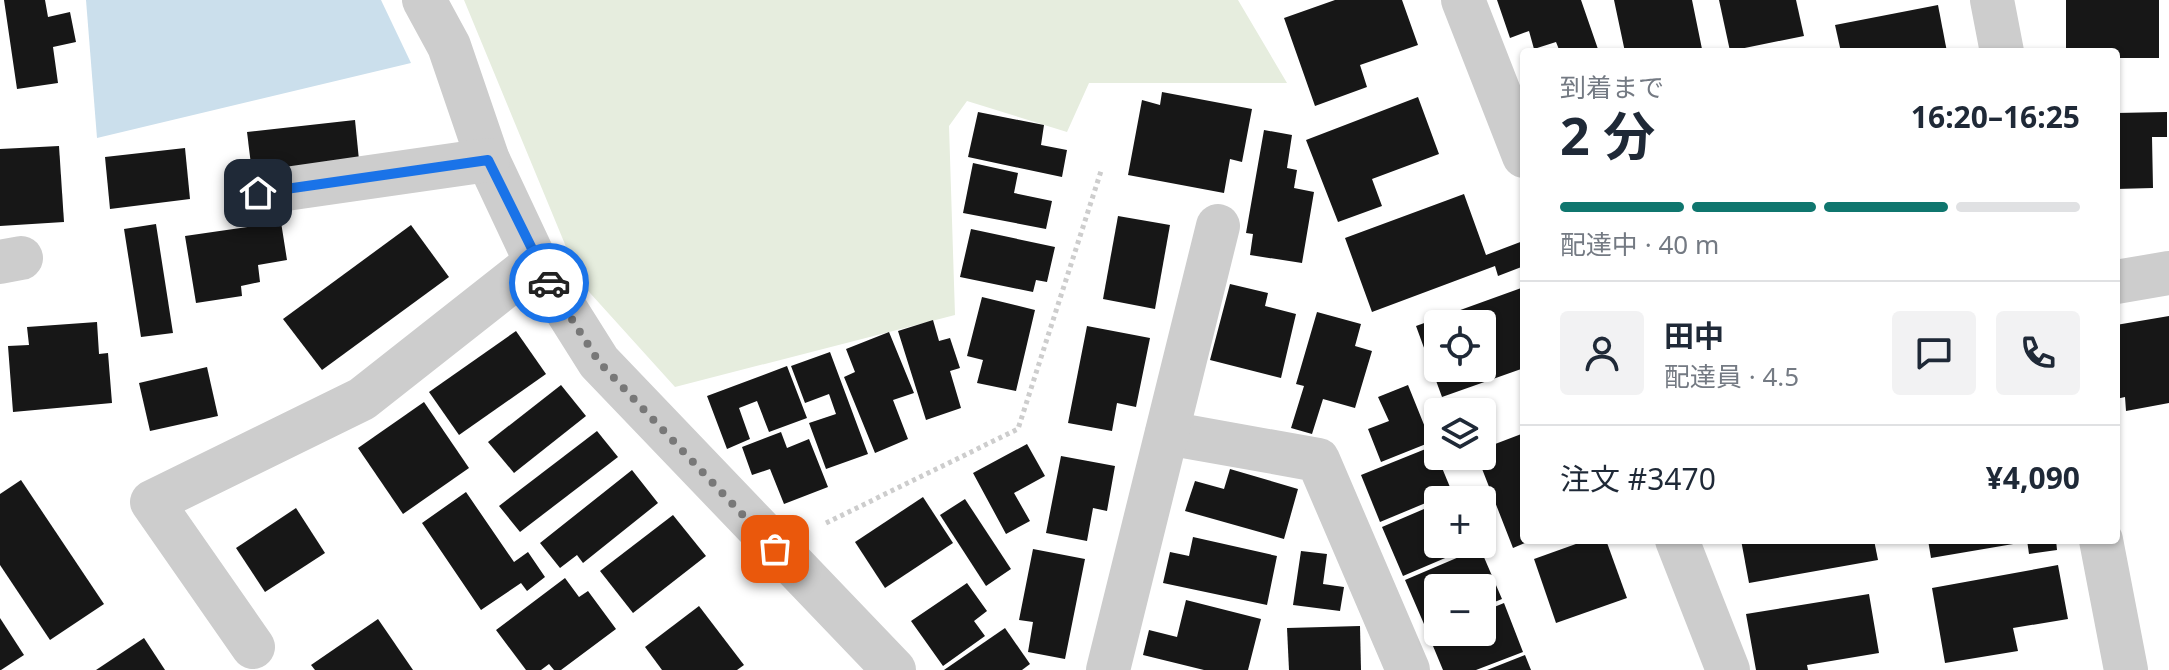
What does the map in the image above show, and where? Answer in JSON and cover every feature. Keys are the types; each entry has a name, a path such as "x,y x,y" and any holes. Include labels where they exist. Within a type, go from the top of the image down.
{"street":[{"path":"424,0 449,46 488,160 536,262 599,362 894,670"},
{"path":"1463,0 1520,146"},
{"path":"1992,0 2001,48"},
{"path":"258,193 488,160"},
{"path":"1108,670 1218,226"},
{"path":"253,647 152,502 362,399 536,262"},
{"path":"2120,281 2169,273"},
{"path":"1167,433 1318,460 1408,670"},
{"path":"1679,544 1728,670"},
{"path":"2102,544 2126,670"}],"path":[{"path":"775,549 1018,429 1102,168"}],"green space":[{"path":"464,0 1238,0 1287,83 1089,83 1067,132 967,101 949,126 955,315 675,387 581,283"}],"water":[{"path":"86,0 381,0 411,63 97,138"}],"building":[{"path":"4,0 45,0 48,17 70,12 76,42 53,47 58,83 17,89"},
{"path":"1335,0 1402,0 1418,45 1360,65 1367,87 1315,106 1284,18"},
{"path":"1497,0 1581,0 1598,48 1558,48 1556,42 1534,48 1529,31 1510,38"},
{"path":"1614,0 1692,0 1702,48 1624,48"},
{"path":"1719,0 1796,0 1804,36 1745,48 1729,48"},
{"path":"2066,0 2159,0 2159,58 2120,58 2120,48 2066,48"},
{"path":"1938,5 1946,48 1840,48 1835,25"},
{"path":"1162,92 1252,109 1242,162 1230,159 1224,193 1128,175 1142,100 1160,105"},
{"path":"1418,97 1439,154 1372,179 1382,206 1338,222 1306,140"},
{"path":"978,112 1044,125 1041,145 1067,150 1062,177 968,157"},
{"path":"2167,112 2167,137 2152,137 2153,188 2120,189 2120,113"},
{"path":"355,120 359,160 252,173 247,132"},
{"path":"1264,130 1292,135 1287,168 1297,170 1294,188 1314,192 1302,263 1250,255 1253,234 1246,233"},
{"path":"59,146 64,222 0,226 0,149"},
{"path":"185,148 190,199 110,209 105,157"},
{"path":"973,163 1018,173 1014,193 1052,201 1046,229 963,213"},
{"path":"1464,194 1486,255 1520,242 1520,268 1498,276 1495,266 1372,312 1345,238"},
{"path":"1118,216 1170,225 1155,309 1103,299"},
{"path":"281,222 287,260 258,265 260,282 241,286 242,296 196,303 185,236"},
{"path":"156,224 173,333 141,337 124,229"},
{"path":"411,225 449,277 322,370 283,319"},
{"path":"971,229 1055,247 1047,282 1036,280 1033,292 960,277"},
{"path":"1230,284 1268,293 1265,306 1296,314 1281,378 1210,360"},
{"path":"1520,288 1520,369 1496,378 1496,310 1460,310"},
{"path":"982,297 1035,310 1016,391 977,383 983,360 967,356"},
{"path":"1317,312 1361,324 1355,346 1372,351 1355,408 1323,399 1312,434 1291,428 1304,386 1296,384"},
{"path":"2169,316 2169,403 2126,411 2125,397 2120,398 2120,324"},
{"path":"933,320 939,341 950,338 960,368 950,371 961,408 926,420 898,331"},
{"path":"97,322 99,354 108,353 112,403 13,412 8,346 29,345 27,327"},
{"path":"1424,323 1424,348 1416,326"},
{"path":"1087,326 1150,338 1136,407 1117,403 1112,431 1068,423"},
{"path":"516,331 546,374 459,435 429,392"},
{"path":"889,332 914,393 893,400 908,439 875,453 844,377 855,372 846,349"},
{"path":"830,352 868,454 826,469 809,423 836,414 829,394 805,403 791,366"},
{"path":"787,366 807,418 769,432 757,401 739,408 750,439 727,449 707,396"},
{"path":"207,367 218,416 150,431 139,383"},
{"path":"1437,382 1484,382 1442,397"},
{"path":"561,385 586,416 514,473 488,442"},
{"path":"1408,385 1424,425 1424,445 1381,462 1368,429 1389,421 1378,397"},
{"path":"424,402 469,468 403,514 358,448"},
{"path":"597,431 618,457 520,532 499,506"},
{"path":"781,432 787,448 809,439 828,487 784,504 770,469 752,475 742,447"},
{"path":"1520,435 1520,544 1522,544 1513,548 1496,505 1496,486 1489,486 1482,470 1496,470 1496,444"},
{"path":"1027,444 1045,476 1014,493 1030,521 1006,534 973,473"},
{"path":"1424,450 1424,470 1443,470 1450,486 1424,486 1424,504 1380,522 1361,475"},
{"path":"1061,456 1115,466 1107,511 1093,508 1087,541 1046,533"},
{"path":"1230,469 1298,489 1284,539 1185,511 1195,481 1224,489"},
{"path":"632,470 658,503 583,563 577,555 560,568 540,543"},
{"path":"21,480 104,604 50,640 0,565 0,494"},
{"path":"466,492 514,562 528,552 545,577 527,591 521,583 481,610 422,523"},
{"path":"923,497 953,543 885,588 855,542"},
{"path":"965,499 1011,569 986,586 940,515"},
{"path":"296,508 325,553 265,592 236,548"},
{"path":"1424,509 1424,558 1445,558 1403,576 1382,527"},
{"path":"673,515 706,556 633,613 600,571"},
{"path":"1193,537 1277,556 1267,605 1163,583 1170,552 1189,556"},
{"path":"1576,544 1607,544 1627,598 1556,623 1534,559"},
{"path":"1742,544 1875,544 1878,560 1749,583"},
{"path":"1929,544 2013,544 1931,558"},
{"path":"2028,544 2056,544 2057,550 2029,554"},
{"path":"1033,549 1085,559 1065,659 1028,652 1033,622 1019,620"},
{"path":"1301,551 1327,554 1323,584 1344,587 1340,611 1293,605"},
{"path":"1457,558 1484,558 1491,574 1424,574 1424,624 1405,580"},
{"path":"2058,565 2068,619 2013,628 2018,651 1945,663 1932,588"},
{"path":"565,578 579,597 588,591 616,629 561,670 554,670 549,664 541,670 526,670 496,630"},
{"path":"967,583 987,611 974,621 985,636 943,666 911,621"},
{"path":"1496,585 1502,599 1496,601"},
{"path":"1869,594 1879,653 1807,665 1808,670 1756,670 1746,614"},
{"path":"1186,600 1261,619 1248,670 1204,670 1143,655 1149,630 1177,637"},
{"path":"1504,603 1523,652 1476,670 1443,670 1433,646 1496,646 1496,606"},
{"path":"699,606 744,665 737,670 662,670 645,647"},
{"path":"0,618 24,655 1,670 0,670"},
{"path":"378,619 413,670 315,670 311,665"},
{"path":"1360,626 1361,670 1289,670 1287,628"},
{"path":"1005,628 1030,664 1022,670 944,670"},
{"path":"144,638 165,670 96,670"},
{"path":"1525,655 1531,670 1487,670"}],"way so far":[{"path":"549,283 599,362 775,549"}],"route":[{"path":"258,193 488,160 549,283"}]}
